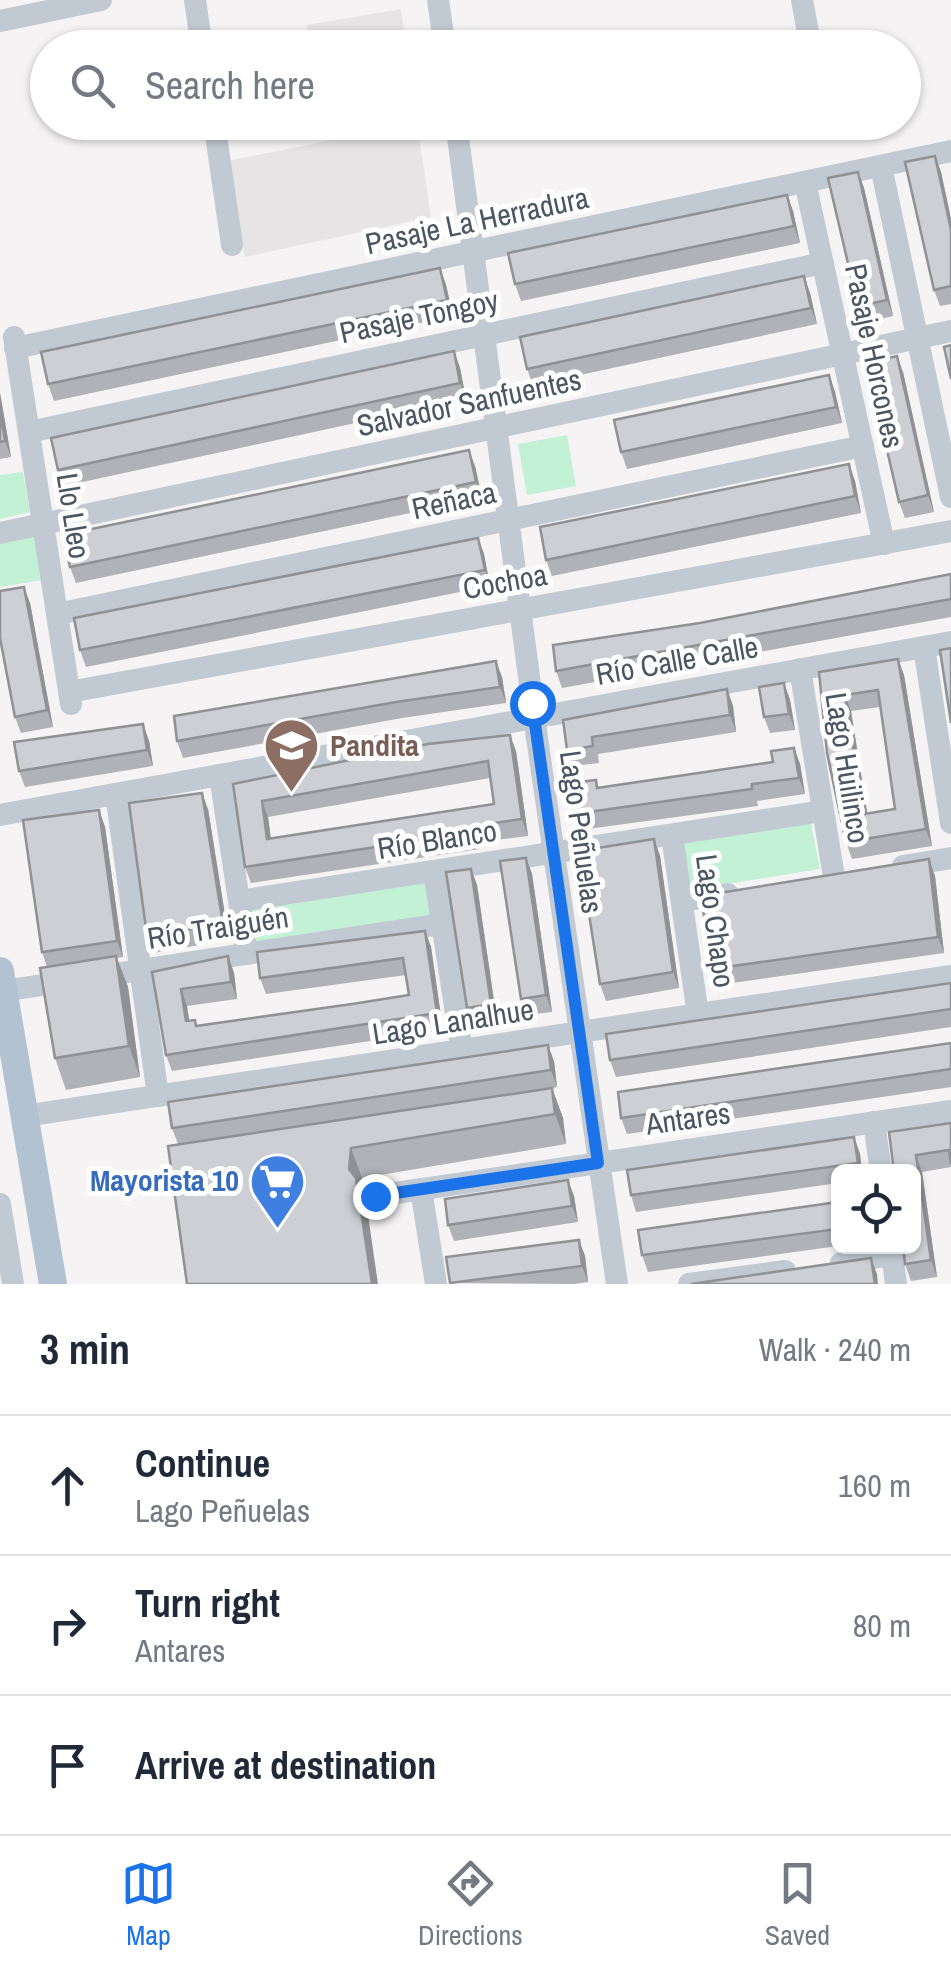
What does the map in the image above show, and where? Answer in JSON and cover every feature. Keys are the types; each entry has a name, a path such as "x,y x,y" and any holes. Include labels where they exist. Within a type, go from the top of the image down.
{"main road":[{"path":"2,981 53,1284"}],"street":[{"path":"0,21 100,0"},
{"path":"195,0 199,30"},
{"path":"438,0 442,30"},
{"path":"802,0 808,30"},
{"path":"217,140 232,245"},
{"name":"Lago Peñuelas","path":"459,140 534,718 616,1284"},
{"name":"Pasaje La Herradura","path":"15,342 475,252 951,152"},
{"path":"881,166 951,497"},
{"name":"Pasaje Horcones","path":"805,182 884,544"},
{"name":"Pasaje Tongoy","path":"29,432 822,263"},
{"name":"Salvador Sanfuentes","path":"0,532 951,331"},
{"name":"Llo Lleo","path":"15,342 70,698"},
{"name":"Reñaca","path":"58,614 863,446"},
{"name":"Cochoa","path":"70,698 951,531"},
{"name":"Río Calle Calle","path":"0,815 951,642"},
{"path":"924,646 951,823"},
{"name":"Lago Huilinco","path":"800,669 823,812 844,875 951,858"},
{"path":"220,776 246,954"},
{"path":"116,794 158,1096"},
{"name":"Río Blanco","path":"239,900 823,812"},
{"name":"Lago Chapo","path":"672,834 698,1015"},
{"path":"434,871 462,1052"},
{"path":"682,901 758,889"},
{"name":"Río Traiguén","path":"2,981 140,970 442,924"},
{"name":"Lago Lanalhue","path":"24,1116 951,976"},
{"name":"Antares","path":"375,1196 951,1111"},
{"path":"874,1122 880,1164"},
{"path":"421,1189 436,1284"},
{"path":"0,1204 13,1284"},
{"path":"689,1284 876,1254"},
{"path":"891,1254 896,1284"}],"shaded area":[{"path":"401,9 404,30 308,30 307,25"},
{"path":"332,140 420,140 431,217 245,257 228,161"}],"green space":[{"path":"567,435 576,486 527,495 518,444"},
{"path":"23,472 30,512 0,519 0,475"},
{"path":"36,535 43,580 0,587 0,544"},
{"path":"810,819 820,869 684,891 679,840"},
{"path":"427,879 435,920 253,950 247,907"}],"building":[{"path":"935,156 951,230 951,286 934,290 905,162"},
{"path":"858,172 887,300 858,306 828,178"},
{"path":"787,195 794,226 515,284 508,253"},
{"path":"440,268 447,300 48,384 41,352"},
{"path":"804,276 811,308 527,369 520,337"},
{"path":"951,345 951,379 944,347"},
{"path":"454,351 460,383 58,470 51,438"},
{"path":"897,356 928,495 899,502 867,363"},
{"path":"829,375 836,407 621,452 614,420"},
{"path":"0,411 5,441 0,442"},
{"path":"469,450 476,482 70,567 63,535"},
{"path":"849,464 855,496 546,560 540,527"},
{"path":"478,538 485,570 80,650 74,618"},
{"path":"951,574 951,599 556,671 553,645 700,623"},
{"path":"24,587 47,710 15,717 0,638 0,591"},
{"path":"951,648 951,723 940,650"},
{"path":"898,659 926,829 846,842 827,753 819,672","holes":["878,690 895,809 864,814 845,695"]},
{"path":"496,661 500,687 177,741 174,716"},
{"path":"784,683 789,714 764,717 759,687"},
{"path":"727,689 730,715 592,737 593,746 567,750 563,720"},
{"path":"143,724 147,750 19,771 14,742"},
{"path":"510,735 522,819 473,826 474,832 245,867 233,784 428,744","holes":["488,761 494,804 267,839 262,801"]},
{"path":"794,748 799,778 752,784 752,789 574,814 570,783 596,780 597,788 773,762 771,751"},
{"path":"202,793 223,924 147,936 129,803"},
{"path":"99,810 117,941 42,952 23,820"},
{"path":"654,839 673,972 600,984 579,851"},
{"path":"526,858 546,995 521,999 500,861"},
{"path":"929,859 938,937 712,969 701,896"},
{"path":"471,869 491,1004 467,1008 446,872"},
{"path":"425,931 437,1013 166,1055 152,972 228,956 231,982 181,989 186,1021 195,1020 196,1026 352,1004 409,995 403,958 260,978 257,952"},
{"path":"116,956 129,1046 55,1058 40,968"},
{"path":"951,983 951,1009 610,1060 606,1034"},
{"path":"951,1043 951,1069 621,1118 618,1092"},
{"path":"548,1045 551,1070 172,1128 168,1102"},
{"name":"Mayorista 10","path":"552,1088 555,1114 351,1148 349,1169 356,1178 372,1284 187,1284 168,1146"},
{"path":"951,1123 951,1164 949,1150 916,1155 917,1164 893,1164 889,1132"},
{"path":"854,1137 858,1163 631,1195 627,1170"},
{"path":"568,1180 572,1206 448,1225 445,1199"},
{"path":"921,1190 931,1260 905,1264 904,1254 921,1254"},
{"path":"831,1203 831,1230 642,1255 638,1230"},
{"path":"579,1240 582,1266 450,1283 446,1257"},
{"path":"871,1258 875,1284 691,1284"}],"place":[{"name":"Pandita","path":"291,795"},
{"name":"Mayorista 10","path":"278,1230"}],"route":[{"path":"375,1196 598,1163 532,703"}]}
